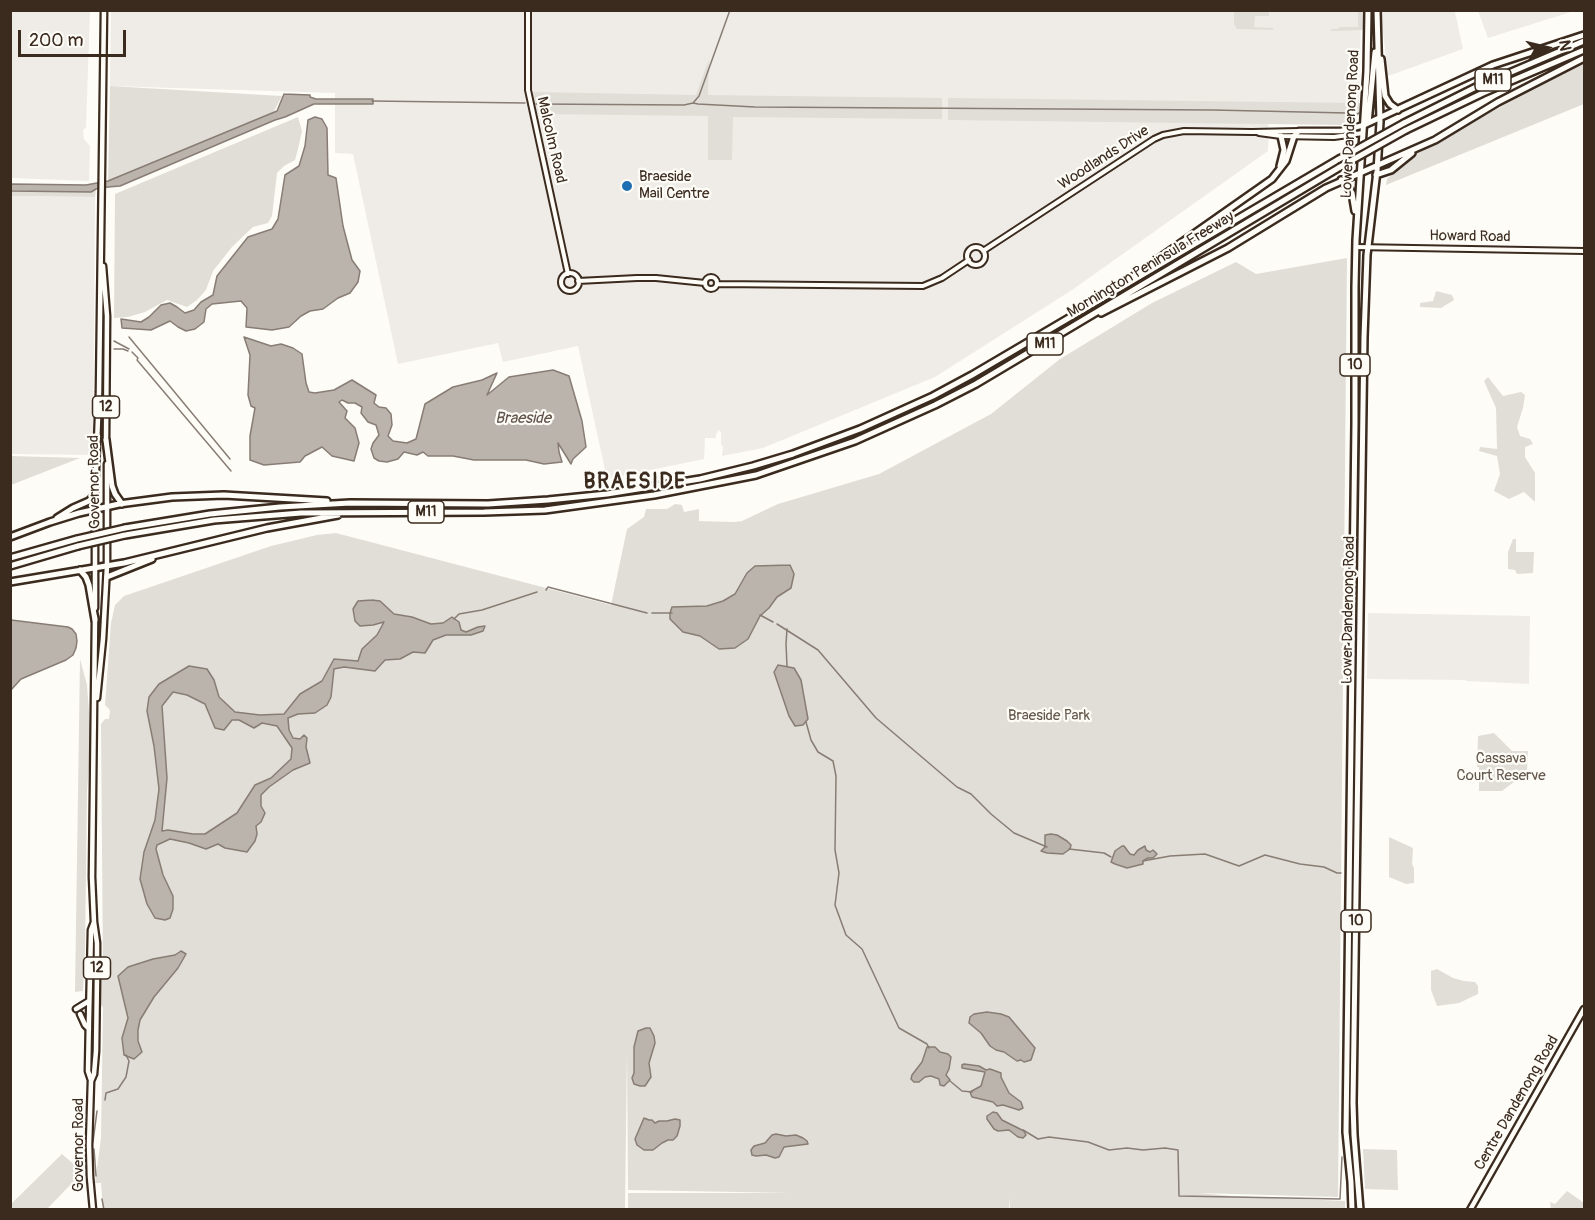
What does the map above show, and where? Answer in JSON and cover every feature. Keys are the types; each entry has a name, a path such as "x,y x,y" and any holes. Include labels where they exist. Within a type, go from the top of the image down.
{"highway":[{"name":"Lower Dandenong Road","path":"1366,124 1368,10"},
{"name":"Lower Dandenong Road","path":"1360,1209 1353,1103 1364,324 1367,247 1377,166 1380,118 1377,10"},
{"path":"1363,133 1366,129 1377,35"},
{"path":"1366,124 1493,65 1584,35"},
{"name":"Mornington Peninsula Freeway","path":"10,558 184,517 238,510 350,503 489,504 607,494 700,479 793,454 860,429 933,396 1404,123 1476,87 1584,41"},
{"path":"1378,46 1383,67 1385,96 1398,110"},
{"name":"Mornington Peninsula Freeway","path":"125,531 301,513 545,510 654,495 756,475 855,441 976,384 1406,130 1493,88 1584,50"},
{"path":"1376,175 1391,170 1429,142 1498,102 1584,58"},
{"name":"Lower Dandenong Road","path":"1352,1209 1346,1132 1356,243 1363,133"},
{"path":"1277,173 1284,152 1281,136"},
{"path":"1088,308 1270,180 1286,161 1294,136"},
{"path":"976,384 1097,315 1218,254 1341,180 1429,142"},
{"path":"1341,180 1353,197 1356,243"},
{"path":"106,440 112,486 114,494 122,504"},
{"path":"50,522 95,495"},
{"path":"10,537 95,509 172,497 224,495 350,503"},
{"path":"10,582 107,566 267,528 351,512"},
{"name":"Mornington Peninsula Freeway","path":"10,566 78,543"},
{"path":"106,577 162,554"},
{"path":"80,570 89,585 95,620"}],"main road":[{"name":"Governor Road","path":"91,1081 94,1074 97,1023 97,943 92,877 95,495 98,446 104,10"},
{"name":"Woodlands Drive","path":"1299,131 1341,130 1366,124"},
{"path":"1294,136 1299,131"},
{"name":"Governor Road","path":"95,720 107,566 107,316 101,243"},
{"name":"Governor Road","path":"93,1209 89,1159 91,1081 88,1071 91,930 94,922"},
{"path":"75,1009 89,1001"},
{"name":"Centre Dandenong Road","path":"1470,1209 1584,1009"},
{"path":"80,1014 89,1029"}],"street":[{"name":"Malcolm Road","path":"528,10 529,95 568,274"},
{"name":"Woodlands Drive","path":"983,251 1163,135 1184,131 1299,131"},
{"name":"Woodlands Drive","path":"1252,132 1281,136 1336,137 1363,133"},
{"name":"Howard Road","path":"1356,243 1367,247 1584,251"},
{"path":"979,247 983,251 984,259 981,263 973,264 969,260 968,253 971,249 979,247"},
{"path":"718,284 922,286 942,278 969,260"},
{"path":"568,274 574,275 579,281 574,290 570,291 561,285 561,279 568,274"},
{"path":"705,283 711,277 716,279 718,284"},
{"path":"579,281 647,278 705,283"},
{"path":"705,283 711,290 718,284"}],"shaded area":[{"path":"11,10 90,11 86,128 83,130 84,139 90,146 89,181 11,178"},
{"path":"1478,10 1574,11 1488,38"},
{"path":"111,11 1361,11 1359,106 1269,104 1268,151 1072,290 935,377 763,448 722,456 723,446 719,430 716,438 705,438 704,459 607,479 578,346 503,362 498,343 398,364 353,154 335,153 335,93 110,86"},
{"path":"1382,11 1455,12 1463,49 1388,76"},
{"path":"11,196 95,197 93,455 11,454"},
{"path":"1368,613 1530,616 1529,684 1465,680 1367,679"}],"green space":[{"path":"1234,11 1269,11 1269,16 1255,16 1254,27 1273,28 1273,30 1237,29 1234,24"},
{"path":"1358,11 1365,11 1365,25 1362,30 1331,31 1339,27 1358,27"},
{"path":"709,59 708,95 942,98 942,119 733,117 732,160 708,160 708,116 538,114 533,97 533,92 696,95"},
{"path":"1584,62 1584,104 1386,185 1387,179 1418,153"},
{"path":"110,86 282,96 273,113 108,181"},
{"path":"948,98 1361,103 1361,114 1343,125 948,120"},
{"path":"298,117 302,131 295,160 277,173 272,216 268,223 253,227 232,247 213,271 206,290 187,307 167,300 145,312 114,318 115,194"},
{"path":"96,189 95,197 11,196 11,191 91,192"},
{"name":"Braeside Park","path":"1347,258 1338,1197 1199,1193 1345,1201 1345,1209 1010,1210 1009,1197 1009,1210 628,1209 628,1193 791,1193 628,1190 627,1051 625,1209 103,1209 101,1183 95,1183 101,1138 103,1007 101,1005 103,971 101,724 105,719 109,719 110,710 105,705 111,623 115,605 124,596 271,546 336,533 611,605 627,529 644,517 646,509 667,509 675,504 682,505 684,512 699,509 699,521 742,521 778,504 879,474 991,414 1060,359 1152,303 1236,262 1256,274"},
{"path":"1436,291 1452,295 1454,300 1441,308 1420,307 1420,303 1433,301"},
{"path":"1488,377 1503,396 1521,392 1525,395 1517,427 1520,436 1530,439 1533,444 1525,447 1525,457 1535,473 1535,502 1524,492 1509,499 1494,491 1500,474 1497,456 1479,451 1480,447 1497,449 1496,408 1484,381"},
{"path":"11,456 80,458 11,485"},
{"path":"1513,539 1516,539 1516,552 1534,552 1533,573 1517,574 1515,570 1508,569 1508,552"},
{"path":"80,659 87,685 91,738 87,791 83,991 75,992"},
{"name":"Cassava Court Reserve","path":"1494,733 1512,751 1528,751 1527,772 1502,791 1479,791 1478,736"},
{"path":"1389,837 1413,848 1414,883 1406,884 1389,877"},
{"path":"1437,969 1453,978 1475,982 1478,986 1478,994 1459,1003 1437,1006 1431,990 1431,971"},
{"path":"1363,1149 1397,1150 1398,1190 1365,1189"},
{"path":"62,1154 76,1166 76,1179 47,1209 11,1209 11,1204"},
{"path":"1567,1191 1584,1203 1584,1209 1551,1209 1550,1202 1555,1204"}],"water":[{"path":"284,94 310,95 316,99 373,99 373,104 314,104 120,186 96,189 91,192 11,191 11,184 86,185 108,181 277,111"},
{"path":"315,117 322,119 327,128 328,175 336,178 343,226 352,260 360,271 358,282 350,293 338,298 323,309 310,311 301,316 289,327 272,330 246,327 247,308 241,301 212,304 206,309 204,322 195,329 186,331 170,321 151,330 122,328 121,319 141,322 161,305 170,303 185,313 194,310 201,302 213,295 217,276 248,237 272,229 278,219 285,175 299,166 305,146 308,120"},
{"name":"Braeside","path":"244,337 271,346 281,344 302,354 309,392 334,390 352,380 376,395 374,403 386,408 391,414 392,425 388,436 393,441 407,443 416,439 425,404 453,387 482,380 497,373 487,395 509,377 553,370 569,376 582,421 586,447 573,459 571,464 558,443 562,462 544,464 526,460 474,460 453,456 428,456 423,452 417,455 404,452 398,459 387,462 379,461 374,458 371,449 379,435 376,425 368,422 361,413 362,407 342,400 339,402 347,411 345,418 355,428 359,443 354,461 332,456 322,447 305,456 300,462 264,465 250,460 250,436 255,408 251,406 248,395 250,355"},
{"path":"790,565 794,574 791,588 777,597 760,616 748,639 735,648 719,649 700,636 683,632 670,619 672,607 707,606 735,594 747,573 755,566"},
{"path":"358,601 380,601 394,614 412,617 431,624 443,623 452,617 459,622 461,630 466,632 485,626 483,631 471,635 446,635 433,640 425,653 413,652 400,659 385,660 375,671 344,667 334,669 331,697 327,705 315,713 298,714 288,718 289,730 293,738 300,739 304,735 307,738 306,747 310,763 293,770 261,795 261,806 265,813 261,822 256,826 255,841 247,852 225,848 218,844 206,849 170,839 157,845 163,875 173,896 173,909 170,918 165,920 155,918 147,904 140,879 144,852 155,820 159,789 147,711 149,697 159,684 189,666 207,669 214,680 219,697 235,712 260,715 284,714 300,694 322,681 334,659 358,661 362,649 377,635 384,622 360,626 355,621 353,609","holes":["173,692 187,695 205,704 215,728 224,730 232,720 239,720 254,728 262,723 277,726 292,748 291,759 271,778 255,785 237,813 205,834 162,831 167,778 162,706"]},
{"path":"11,620 72,629 77,641 73,655 21,679 11,690"},
{"path":"778,665 794,668 801,680 808,719 803,725 795,726 789,716 774,672"},
{"path":"1051,834 1067,841 1071,845 1070,849 1063,854 1041,851 1045,847 1045,835"},
{"path":"1122,846 1134,855 1145,846 1146,850 1150,852 1153,850 1157,854 1143,861 1143,864 1127,868 1111,862 1115,851"},
{"path":"181,951 186,954 178,968 154,997 140,1020 138,1041 142,1052 134,1059 124,1055 122,1038 128,1018 118,976 128,967 175,955"},
{"path":"987,1012 1009,1017 1035,1048 1031,1060 1017,1061 1004,1052 996,1050 969,1023 970,1017 974,1014"},
{"path":"650,1028 655,1043 649,1063 651,1077 645,1086 640,1086 634,1084 632,1078 634,1047 638,1031"},
{"path":"927,1047 935,1047 951,1057 946,1075 950,1080 944,1086 940,1085 939,1079 931,1076 919,1082 911,1079 922,1062"},
{"path":"964,1064 1001,1073 1009,1093 1021,1102 1023,1108 1019,1110 1003,1105 997,1106 993,1102 972,1097 970,1092 981,1086 985,1072 962,1068"},
{"path":"993,1112 997,1113 1002,1120 1024,1131 1026,1135 1023,1138 1009,1130 994,1129 987,1119 987,1116"},
{"path":"644,1118 655,1123 680,1120 677,1136 653,1150 644,1150 637,1145 635,1139"},
{"path":"776,1134 796,1135 808,1144 784,1147 779,1157 775,1158 766,1155 752,1155 751,1150 754,1146 765,1143"}],"waterway":[{"path":"536,104 684,105 693,103 699,96 730,10"},
{"path":"372,101 525,103"},
{"path":"693,103 755,107 1213,110 1347,113 1354,116 1359,113"},
{"path":"129,337 230,459"},
{"path":"114,341 129,349"},
{"path":"114,349 128,351"},
{"path":"132,352 231,471"},
{"path":"546,590 548,587 647,613"},
{"path":"454,619 459,614 482,610 537,592"},
{"path":"652,613 672,613"},
{"path":"760,615 773,622"},
{"path":"777,624 818,650 876,718 957,787 971,794 1014,833 1047,847"},
{"path":"787,629 787,666"},
{"path":"806,722 811,740 818,752 833,761 836,776 835,850 839,873 835,905 846,935 862,949 899,1028 927,1044 929,1048"},
{"path":"1069,849 1104,853 1111,857"},
{"path":"1143,861 1170,856 1205,854 1239,866 1265,855 1300,864 1324,867 1341,873"},
{"path":"105,1100 106,1093 118,1089 126,1077 129,1061 126,1055"},
{"path":"950,1081 962,1091 972,1092"},
{"path":"93,1142 97,1111"},
{"path":"1023,1130 1038,1139 1049,1137 1088,1142 1109,1150 1127,1148 1178,1150 1179,1196 1340,1199 1342,1157"},
{"path":"94,1149 96,1176"},
{"path":"102,1199 104,1210"}],"place":[{"name":"Braeside Mail Centre","path":"627,186"}],"district":[{"name":"BRAESIDE","path":"635,483"}]}
